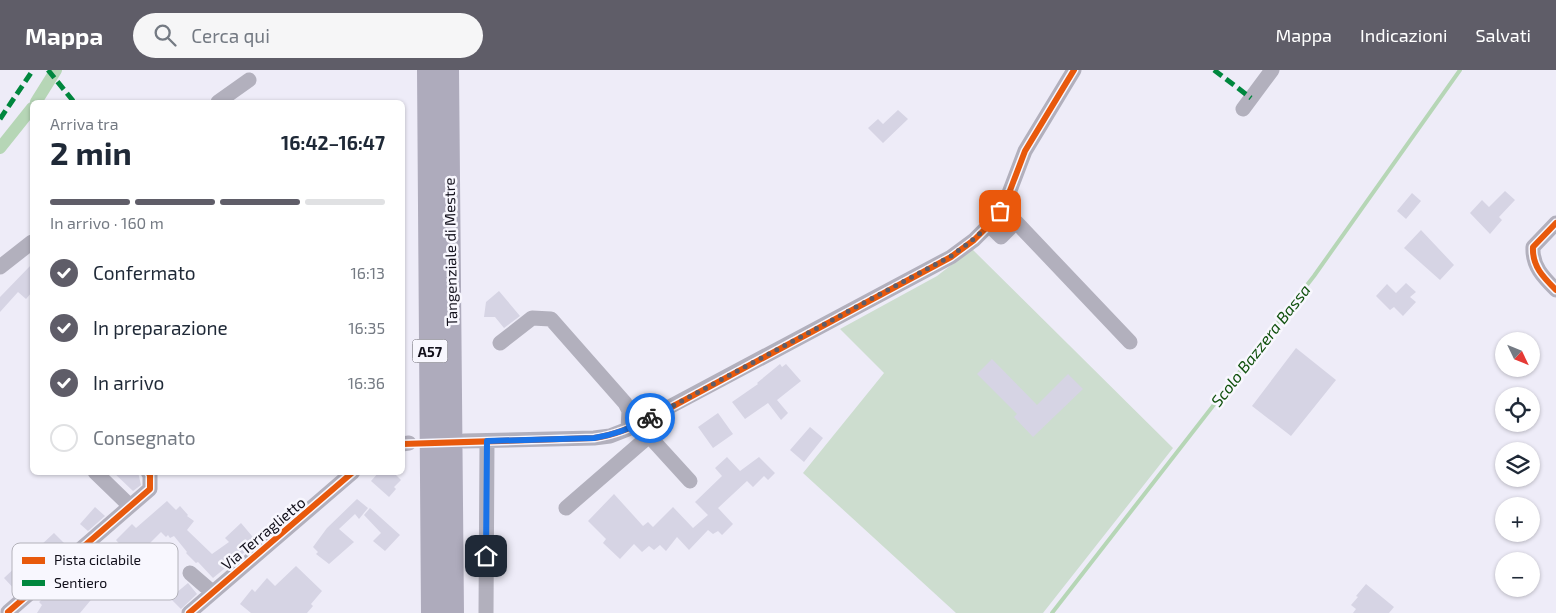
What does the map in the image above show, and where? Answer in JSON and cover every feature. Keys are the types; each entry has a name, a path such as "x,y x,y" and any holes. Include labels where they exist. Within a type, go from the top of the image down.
{"highway":[{"name":"Tangenziale di Mestre","path":"432,613 438,76"},
{"name":"Tangenziale di Mestre","path":"438,76 453,613"}],"street":[{"path":"464,441 610,436 653,417 951,256 989,225 1006,201 1025,151 1074,70"},
{"path":"1243,109 1272,70"},
{"path":"221,100 249,80"},
{"path":"989,225 1002,237 1016,222 1130,342"},
{"path":"1556,222 1532,247 1532,259 1541,275 1556,290"},
{"path":"0,267 30,244"},
{"path":"500,342 532,318 551,319 625,402 629,410 628,429"},
{"path":"566,508 649,436 653,417"},
{"path":"649,436 690,481"},
{"path":"486,613 487,441"},
{"path":"98,475 130,506"},
{"path":"88,543 150,489 150,475"},
{"name":"Via Terraglietto","path":"189,613 349,475"},
{"path":"190,573 212,592"},
{"path":"0,606 8,613 23,600"}],"green space":[{"path":"972,249 1173,448 1043,613 956,613 803,473 884,373 840,329 937,276"}],"building":[{"path":"898,110 908,119 883,143 868,128 878,119 883,124"},
{"path":"1505,191 1515,200 1499,217 1502,220 1490,234 1470,213 1482,200 1489,207"},
{"path":"1412,193 1421,201 1406,219 1397,211"},
{"path":"1421,230 1454,265 1440,280 1404,248"},
{"path":"30,266 30,294 26,299 18,292 0,312 0,297"},
{"path":"1406,283 1416,292 1410,297 1416,302 1403,316 1394,307 1390,310 1376,296 1387,284 1396,293"},
{"path":"499,291 520,316 504,328 495,317 484,317 486,302"},
{"path":"1296,348 1336,380 1291,436 1252,406"},
{"path":"992,359 1037,405 1068,374 1083,389 1033,437 1014,417 1017,414 977,374"},
{"path":"780,364 782,367 786,364 801,381 777,400 788,413 781,420 768,403 745,419 732,402 758,384"},
{"path":"718,413 733,434 713,448 698,427"},
{"path":"810,427 823,438 804,462 790,450"},
{"path":"727,457 740,471 759,457 775,473 768,480 764,476 753,487 747,481 718,508 733,524 722,535 718,531 713,534 708,530 689,550 677,537 666,551 660,545 654,550 649,546 642,552 634,544 620,559 603,543 606,539 588,521 614,494 643,526 648,522 653,527 673,507 693,528 708,515 695,502 722,476 715,468"},
{"path":"116,475 139,475 141,485 133,491"},
{"path":"376,475 396,475 401,480 394,487 396,489 389,497 371,481"},
{"path":"357,499 368,508 359,519 355,514 339,529 354,542 329,564 316,554 318,552 313,547 327,528"},
{"path":"167,501 176,510 180,506 187,516 194,521 187,530 212,554 229,542 225,538 241,523 257,542 213,578 198,562 196,563 186,553 174,536 170,538 168,535 166,537 161,532 150,543 119,543 116,540 132,524 136,528"},
{"path":"95,507 105,516 88,531 80,524"},
{"path":"370,508 400,535 385,551 373,541 381,533 364,515"},
{"path":"54,533 64,543 43,543"},
{"path":"296,566 322,591 311,604 313,606 307,613 251,613 240,604 252,589 255,592 267,578 275,586"},
{"path":"12,570 12,587 4,578"},
{"path":"188,583 197,594 181,609 172,600 178,600 178,591"},
{"path":"1366,584 1394,607 1389,613 1353,613 1356,609 1351,605"},
{"path":"41,600 91,600 80,613 37,613 42,605 39,602"}],"waterway":[{"path":"37,100 56,70"},
{"name":"Scolo Bazzera Bassa","path":"1052,613 1314,276 1460,70"},
{"path":"0,148 30,110"}],"marked path":[{"path":"0,119 33,70"},
{"path":"48,70 72,100"},
{"path":"1214,70 1251,98"}],"cycle path":[{"path":"405,444 594,438 617,433 653,417 951,257 974,240 993,221 1006,201 1025,151 1074,70"},
{"path":"1556,223 1533,247 1536,266 1556,290"},
{"path":"88,543 150,489 150,475"},
{"path":"189,613 350,475"},
{"path":"8,612 22,600"}],"way so far":[{"path":"650,418 951,256 974,240 1000,211"}],"route":[{"path":"486,556 487,441 610,436 650,418"}]}
